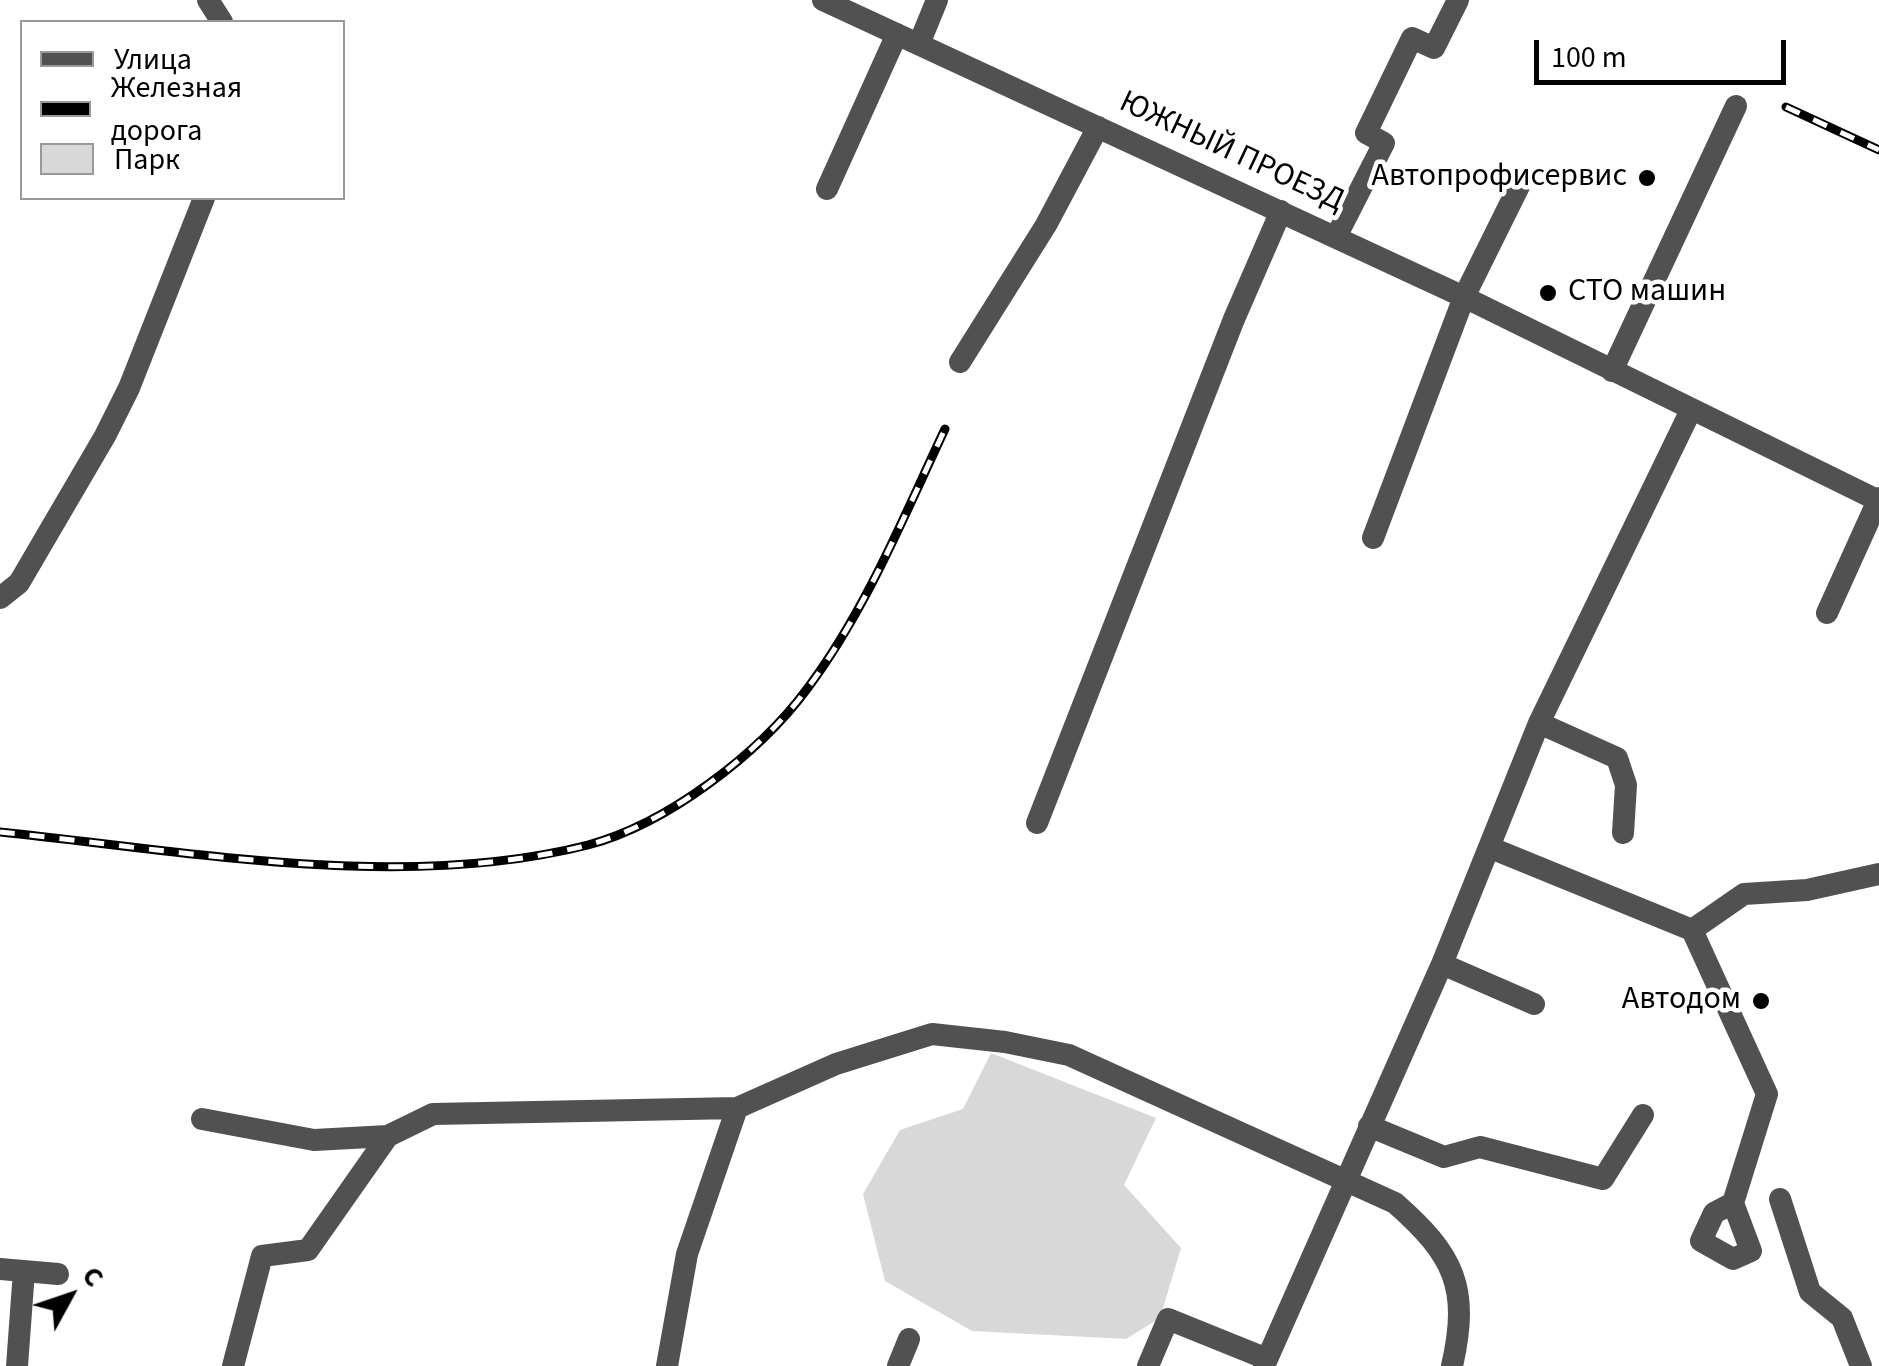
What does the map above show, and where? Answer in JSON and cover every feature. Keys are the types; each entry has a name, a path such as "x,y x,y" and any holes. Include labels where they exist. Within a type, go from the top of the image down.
{"street":[{"name":"ЮЖНЫЙ ПРОЕЗД","path":"824,0 1464,297 1879,500"},
{"path":"827,189 908,39 937,0"},
{"path":"1336,237 1384,143 1366,133 1412,38 1434,48 1458,0"},
{"path":"1612,370 1736,106"},
{"path":"960,362 1046,225 1098,127"},
{"path":"1373,538 1464,297 1520,184"},
{"path":"0,598 18,583 105,436 129,388 203,200"},
{"path":"1037,823 1280,211"},
{"path":"1148,1366 1168,1319 1266,1362 1442,964 1539,723 1691,410"},
{"path":"1827,613 1879,500"},
{"path":"1539,723 1617,758 1626,785 1623,833"},
{"path":"1490,848 1692,930 1767,1094 1733,1203"},
{"path":"1692,930 1744,894 1807,890 1879,874"},
{"path":"1442,964 1534,1004"},
{"path":"202,1119 314,1140 388,1136 434,1114 737,1108 836,1064 932,1034 1005,1042 1069,1055 1395,1204 1428,1232 1450,1264 1459,1303 1452,1366"},
{"path":"667,1366 687,1254 737,1108"},
{"path":"1370,1126 1444,1157 1480,1147 1603,1179 1643,1115"},
{"path":"233,1366 262,1256 308,1250 388,1136"},
{"path":"1780,1199 1810,1292 1842,1318 1861,1366"},
{"path":"0,1269 58,1274"},
{"path":"17,1366 24,1271"},
{"path":"898,1366 909,1340"}],"green space":[{"path":"991,1053 1156,1118 1124,1185 1181,1248 1160,1318 1126,1339 972,1331 885,1281 863,1194 900,1130 963,1109"}],"railway":[{"path":"1786,107 1879,150"},
{"path":"0,832 220,857 370,867 518,859 618,835 709,784 787,714 848,628 945,429"}],"place":[{"name":"Автопрофисервис","path":"1647,178"},
{"name":"СТО машин","path":"1548,293"},
{"name":"Автодом","path":"1761,1001"}]}
